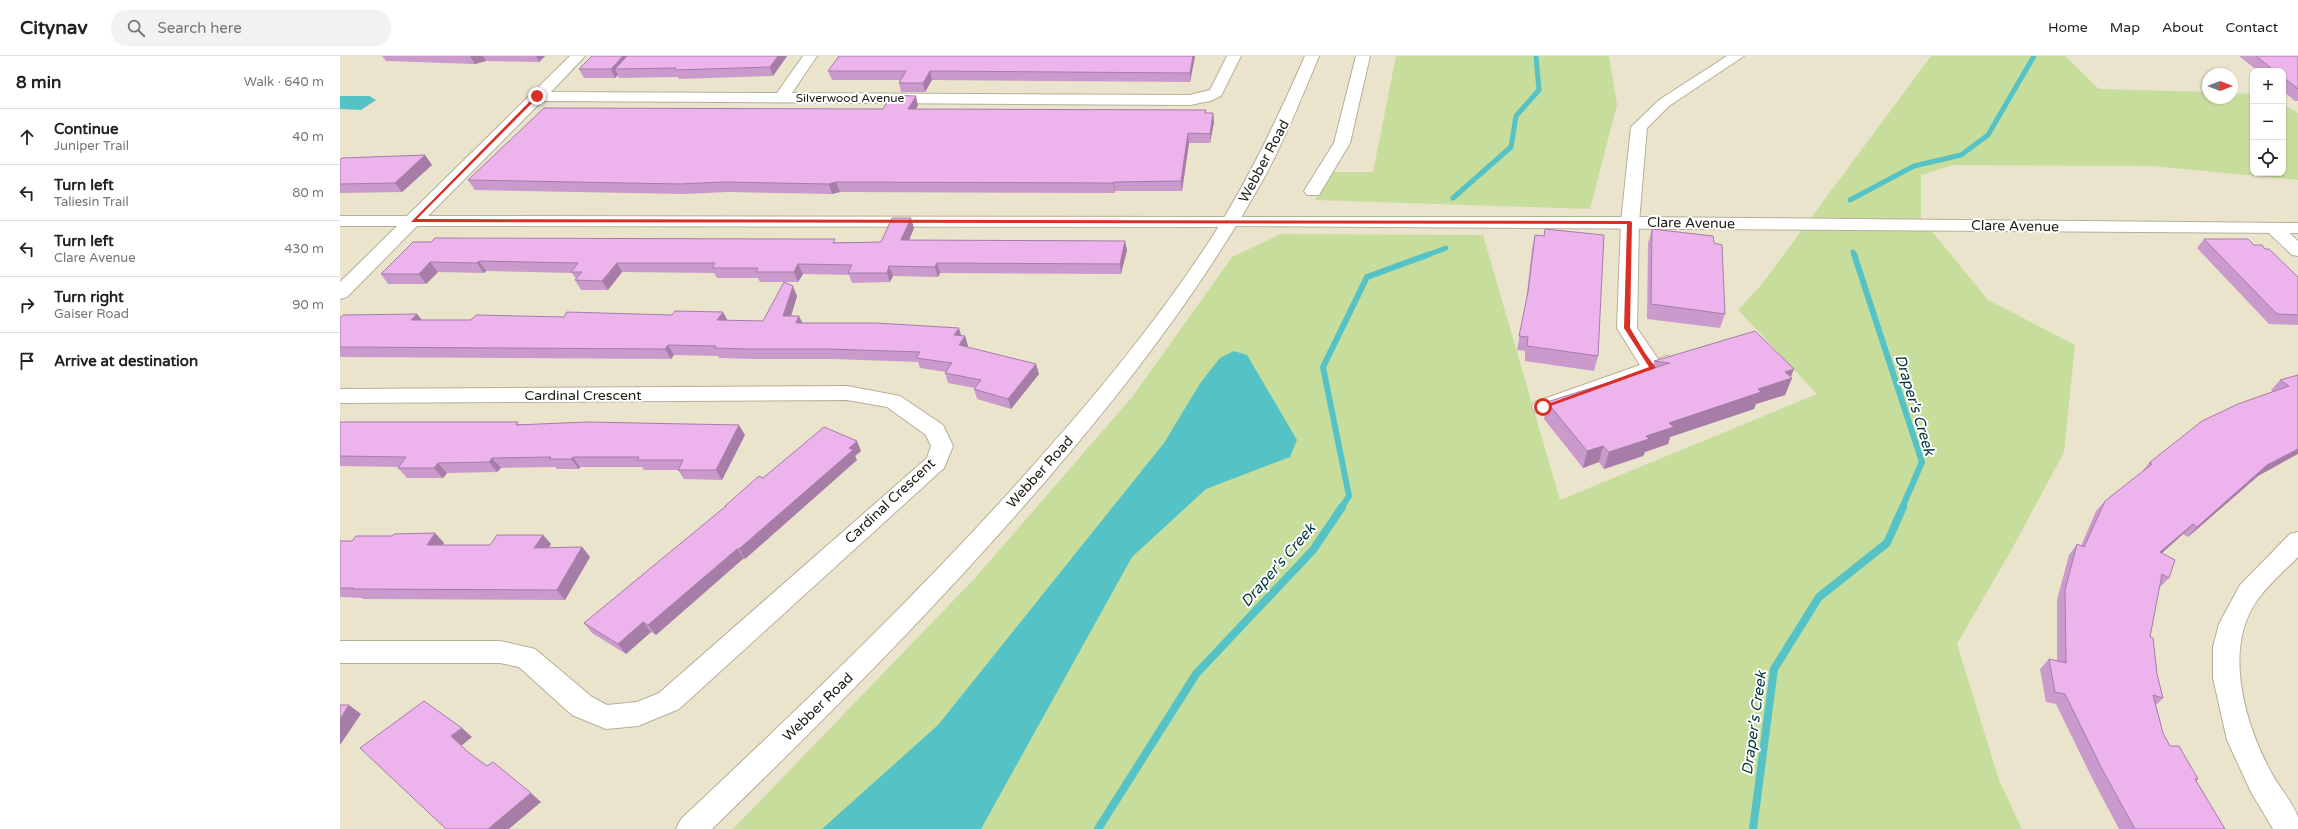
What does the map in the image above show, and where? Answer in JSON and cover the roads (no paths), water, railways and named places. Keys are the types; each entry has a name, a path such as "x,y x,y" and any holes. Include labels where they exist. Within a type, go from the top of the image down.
{"street":[{"path":"340,293 578,56"},
{"path":"781,98 810,56"},
{"name":"Silverwood Avenue","path":"537,96 1190,100 1205,98 1216,93 1234,56"},
{"name":"Webber Road","path":"691,829 837,689 911,614 1079,429 1155,332 1230,222 1268,157 1295,100 1312,56"},
{"path":"1313,190 1342,143 1364,56"},
{"path":"1653,368 1642,354 1627,328 1630,222 1639,127 1664,103 1737,56"},
{"name":"Clare Avenue","path":"340,220 1630,222 2275,229 2298,228"},
{"path":"2275,229 2298,251"},
{"path":"1543,407 1682,357"},
{"name":"Cardinal Crescent","path":"340,396 847,393 893,401 935,430 942,446 936,462 668,701 638,714 606,717 582,706 526,657 500,652 340,652"},
{"path":"2289,829 2261,782 2241,740 2226,678 2226,647 2232,624 2249,592 2298,541"}],"water":[{"path":"340,96 369,96 376,100 361,110 340,109"},
{"path":"1234,351 1247,355 1297,440 1290,457 1206,489 1132,557 981,829 822,829 938,725 1164,443 1201,382 1220,358"}],"waterway":[{"name":"Draper's Creek","path":"1453,198 1511,147 1516,116 1539,90 1536,56"},
{"name":"Draper's Creek","path":"1850,200 1914,166 1961,155 1988,135 2034,56"},
{"name":"Draper's Creek","path":"1427,255 1446,248"},
{"name":"Draper's Creek","path":"1341,508 1349,496 1323,367 1367,277 1430,254"},
{"name":"Draper's Creek","path":"1854,254 1922,462 1902,508"},
{"name":"Draper's Creek","path":"1098,829 1196,674 1313,550 1342,507"},
{"name":"Draper's Creek","path":"1753,829 1774,669 1819,597 1887,543 1903,507"}]}
